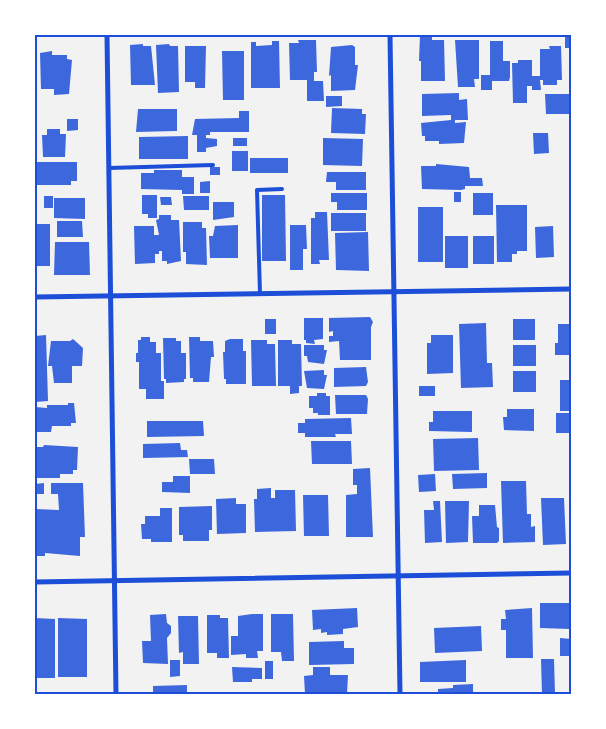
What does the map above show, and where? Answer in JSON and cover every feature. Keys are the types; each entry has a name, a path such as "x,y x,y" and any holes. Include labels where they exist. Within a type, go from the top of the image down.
{"street":[{"path":"107,35 116,580 116,694"},
{"path":"390,35 400,694"},
{"path":"35,297 571,289"},
{"path":"35,582 571,573"}],"lane":[{"path":"109,168 213,165"},
{"path":"260,294 257,190 282,189"}],"building":[{"path":"420,35 432,35 432,40 444,40 445,81 421,81 421,61 419,61"},
{"path":"565,35 571,35 571,48 565,48"},
{"path":"298,40 316,40 317,72 314,72 314,81 323,81 324,101 307,101 307,80 290,80 289,43 299,43"},
{"path":"455,40 479,40 479,79 474,79 475,87 458,87"},
{"path":"272,41 279,41 280,88 251,88 251,42 256,42 256,46 272,45"},
{"path":"490,41 503,41 503,61 510,61 510,77 509,81 492,81 492,90 481,90 481,75 490,75"},
{"path":"143,44 143,46 151,46 155,85 131,85 130,45"},
{"path":"169,44 170,46 178,46 179,92 158,93 156,45"},
{"path":"352,45 355,47 355,65 358,65 355,90 331,91 331,75 329,76 331,47"},
{"path":"185,46 206,46 205,88 195,88 195,82 185,82"},
{"path":"549,46 561,46 562,80 557,80 557,85 543,85 543,80 540,80 541,90 532,90 532,86 527,86 527,103 513,103 512,63 518,63 518,60 532,60 532,76 540,76 540,49 550,49"},
{"path":"52,51 52,55 67,55 67,59 72,60 69,94 54,95 54,89 41,89 40,53"},
{"path":"222,51 244,51 244,100 223,100"},
{"path":"459,93 459,100 467,99 468,120 455,120 455,123 466,122 464,143 439,144 439,141 425,141 425,136 422,136 421,123 451,120 451,115 422,116 422,94"},
{"path":"545,94 571,94 571,114 546,114"},
{"path":"326,96 342,96 342,106 326,107"},
{"path":"332,108 362,109 362,114 366,114 365,134 331,133"},
{"path":"138,109 177,109 177,131 136,132"},
{"path":"239,111 249,111 249,132 210,132 210,135 206,135 206,138 217,139 217,146 206,148 206,152 197,152 197,135 192,135 195,119 239,118"},
{"path":"67,119 78,119 78,130 67,131"},
{"path":"47,129 60,129 60,134 66,134 65,157 43,157 42,135 47,135"},
{"path":"533,133 548,133 549,153 534,154"},
{"path":"188,136 188,159 139,159 139,137"},
{"path":"233,138 247,138 247,146 233,146"},
{"path":"323,138 363,139 362,166 323,165"},
{"path":"232,151 248,151 248,171 232,171"},
{"path":"250,158 288,158 288,173 250,173"},
{"path":"36,162 77,162 77,181 71,181 71,185 36,185"},
{"path":"436,164 469,167 470,178 482,178 483,186 465,186 465,189 461,190 422,189 421,166 436,166"},
{"path":"210,167 220,167 220,175 210,175"},
{"path":"154,170 182,170 182,177 194,177 194,194 182,194 182,190 141,189 141,173 154,173"},
{"path":"327,172 366,172 366,190 336,190 336,182 326,182"},
{"path":"210,181 210,193 200,193 200,182"},
{"path":"454,192 461,192 461,202 454,202"},
{"path":"331,193 367,193 367,210 337,210 337,202 331,202"},
{"path":"473,193 493,193 493,215 473,215"},
{"path":"142,195 157,195 157,218 148,218 148,214 142,214"},
{"path":"262,195 285,195 286,261 262,261"},
{"path":"44,196 53,196 53,208 44,208"},
{"path":"183,196 209,196 209,210 184,210"},
{"path":"160,197 171,197 172,205 161,205"},
{"path":"54,198 85,198 85,219 54,218"},
{"path":"213,202 234,202 234,217 213,220"},
{"path":"496,205 527,205 527,251 517,251 517,254 512,254 512,262 497,262"},
{"path":"418,207 443,207 443,262 418,262"},
{"path":"315,212 327,212 329,260 319,260 320,264 311,264 311,218 315,218"},
{"path":"331,213 366,213 366,231 331,231"},
{"path":"159,215 171,215 171,220 179,220 181,261 167,264 167,261 162,261 162,251 159,251 159,254 155,254 155,263 135,264 134,226 154,226 154,235 159,235 156,220 159,219"},
{"path":"57,221 82,221 83,237 57,237"},
{"path":"183,222 202,222 202,228 206,228 207,265 186,264 186,252 183,252"},
{"path":"35,224 50,224 50,266 35,266"},
{"path":"238,225 238,258 210,258 209,236 213,236 215,226"},
{"path":"290,225 306,225 307,249 303,249 303,270 290,270"},
{"path":"553,226 554,257 536,258 535,227"},
{"path":"368,232 369,271 336,270 335,233"},
{"path":"445,236 468,236 468,268 445,268"},
{"path":"473,236 494,236 494,264 473,264"},
{"path":"55,242 89,242 90,275 54,275"},
{"path":"370,317 373,322 371,327 371,360 340,360 339,341 329,342 329,336 333,336 333,331 329,332 329,318"},
{"path":"304,318 323,318 323,339 314,340 315,344 306,343 306,340 304,340"},
{"path":"265,319 276,319 276,334 265,334"},
{"path":"513,319 535,319 535,340 513,340"},
{"path":"486,323 487,363 492,363 493,387 461,388 459,324"},
{"path":"558,324 571,324 571,355 555,355 555,343 558,343"},
{"path":"46,335 48,401 35,402 35,336"},
{"path":"431,335 453,335 453,373 427,374 427,343 431,343"},
{"path":"141,337 150,337 150,342 156,342 156,353 161,353 161,381 164,381 164,399 146,399 146,389 139,389 139,362 136,362 136,353 138,353 138,340 141,340"},
{"path":"189,337 200,337 200,341 213,341 214,357 211,357 209,382 193,382 193,378 190,378"},
{"path":"163,338 176,338 176,341 181,341 181,353 186,353 186,379 184,379 184,382 166,383 166,379 164,379"},
{"path":"73,339 83,348 82,366 72,366 72,383 54,383 52,366 48,366 51,341 70,341"},
{"path":"243,339 243,351 246,351 246,384 226,384 226,379 224,379 223,352 225,352 225,341"},
{"path":"251,340 267,340 267,344 275,344 276,386 252,386"},
{"path":"278,340 292,340 292,344 301,344 302,386 299,386 299,393 290,394 290,386 278,386"},
{"path":"304,345 324,345 324,350 327,350 324,364 308,362 307,356 304,356"},
{"path":"513,345 536,345 536,366 513,366"},
{"path":"366,367 368,382 366,386 334,387 334,368"},
{"path":"324,370 324,375 327,375 324,389 307,388 304,371"},
{"path":"513,371 536,371 536,392 513,392"},
{"path":"560,380 571,380 571,411 560,411"},
{"path":"419,386 435,386 435,396 419,396"},
{"path":"317,393 326,393 326,396 330,396 330,415 318,415 318,413 313,413 313,408 309,408 309,396 317,396"},
{"path":"335,395 366,395 368,399 367,414 336,414"},
{"path":"68,403 74,403 76,423 71,423 71,426 52,426 51,432 35,432 35,407 47,408 47,405 68,405"},
{"path":"507,409 534,409 534,431 504,430 503,417 507,417"},
{"path":"433,411 472,411 472,432 429,431 429,422 433,422"},
{"path":"556,413 571,413 571,433 556,433"},
{"path":"351,418 352,434 335,434 336,437 305,437 305,433 298,433 298,423 305,423 305,419"},
{"path":"147,421 203,421 204,436 147,437"},
{"path":"478,438 479,470 434,471 433,439"},
{"path":"311,441 351,441 352,464 312,464"},
{"path":"180,443 181,450 187,450 188,457 143,458 143,444"},
{"path":"44,445 78,447 77,470 73,470 73,474 60,474 60,478 35,478 35,447 43,447"},
{"path":"189,459 214,459 215,474 190,474"},
{"path":"370,468 373,537 346,537 346,495 357,494 357,485 353,485 353,469"},
{"path":"487,473 487,488 453,489 452,474"},
{"path":"435,474 436,491 419,492 418,475"},
{"path":"173,476 190,476 190,493 162,492 162,482 173,482"},
{"path":"501,481 526,481 527,514 531,514 531,527 535,526 535,542 503,543"},
{"path":"44,483 44,494 35,494 35,484"},
{"path":"51,483 83,483 85,537 80,537 80,556 45,553 45,556 35,556 35,509 59,510 58,494 51,494"},
{"path":"271,488 271,498 275,498 275,490 295,490 296,531 255,532 254,499 257,499 257,489"},
{"path":"569,492 571,492 571,525 569,525"},
{"path":"303,495 328,495 329,536 304,536"},
{"path":"236,498 236,504 246,504 246,533 217,534 216,499"},
{"path":"541,498 564,498 566,544 543,545"},
{"path":"433,501 440,501 442,542 425,543 424,510 434,510"},
{"path":"445,501 469,501 468,542 446,543"},
{"path":"479,505 495,505 497,527 499,528 499,541 497,543 473,543 472,516 479,516"},
{"path":"212,506 212,530 209,530 209,541 183,541 183,535 179,535 179,507"},
{"path":"160,508 172,508 172,542 151,542 151,539 142,539 141,524 145,524 145,516 160,516"},
{"path":"540,603 570,603 570,629 540,628"},
{"path":"357,608 358,627 343,629 343,634 327,635 327,632 321,633 321,629 313,630 312,610"},
{"path":"532,608 533,658 506,658 506,630 501,630 501,619 506,619 505,610"},
{"path":"166,614 167,623 171,626 171,633 167,638 168,664 143,663 142,641 151,641 150,615"},
{"path":"263,614 263,651 257,651 258,658 246,658 246,654 231,655 231,636 238,636 238,616"},
{"path":"271,614 293,614 294,661 282,661 281,652 271,652"},
{"path":"207,615 220,615 220,618 228,618 229,658 217,658 217,653 207,653"},
{"path":"178,616 198,616 199,664 183,664 183,652 179,653"},
{"path":"35,618 55,619 55,678 35,678"},
{"path":"58,618 87,619 87,677 58,677"},
{"path":"481,626 482,651 435,653 434,628"},
{"path":"560,638 571,639 571,656 560,656"},
{"path":"344,641 344,648 354,648 354,664 309,665 309,642"},
{"path":"541,659 554,659 555,694 542,694"},
{"path":"170,660 180,660 180,676 170,677"},
{"path":"466,660 466,682 420,682 420,662"},
{"path":"265,661 273,661 273,679 265,679"},
{"path":"232,667 262,668 262,679 252,679 252,682 233,682"},
{"path":"313,667 330,667 330,675 348,675 347,694 305,694 304,676 313,675"},
{"path":"473,684 473,694 438,694 438,689 453,688 453,685"},
{"path":"187,685 187,694 153,694 153,686"},
{"path":"42,692 78,692 78,694 42,694"}]}
